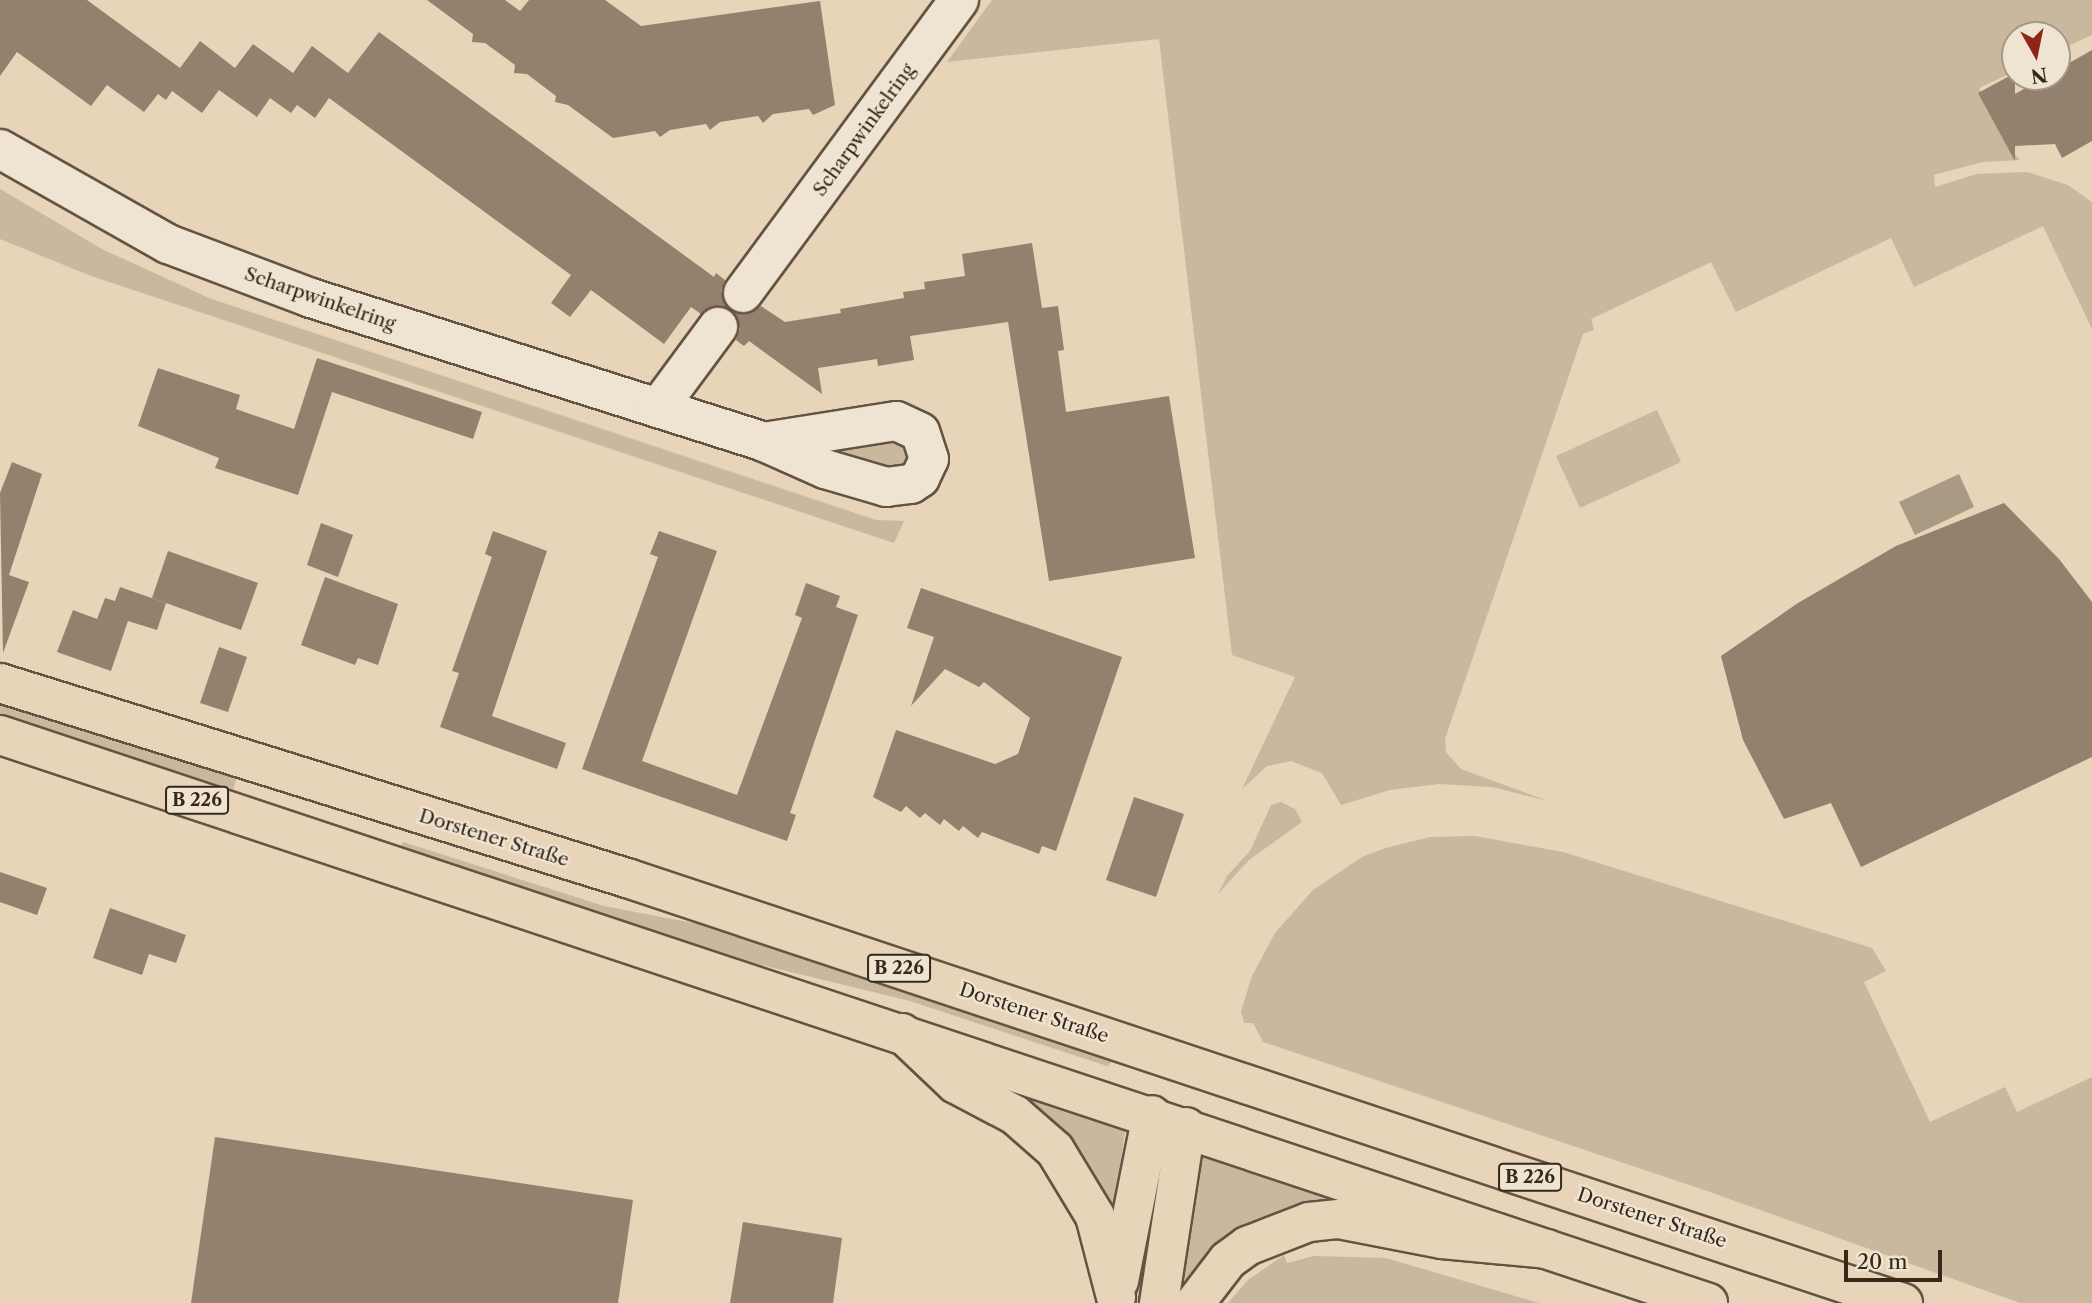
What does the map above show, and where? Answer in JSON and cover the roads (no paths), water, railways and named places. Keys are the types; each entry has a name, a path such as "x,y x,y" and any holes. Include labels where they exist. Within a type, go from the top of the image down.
{"main road":[{"name":"Dorstener Straße","path":"0,683 627,878 1903,1303"},
{"name":"B 226","path":"0,734 1169,1121 1708,1303"},
{"path":"902,1033 956,1084 1015,1115 1055,1150 1095,1216 1115,1300"},
{"path":"1115,1300 1189,1064"},
{"path":"1159,1303 1169,1121"},
{"path":"1195,1303 1228,1260 1247,1246 1309,1222 1339,1219 1442,1239 1547,1249"}],"street":[{"name":"Scharpwinkelring","path":"743,293 959,0"},
{"name":"Scharpwinkelring","path":"0,149 124,222 220,265 764,442"},
{"path":"657,408 718,327"}]}
